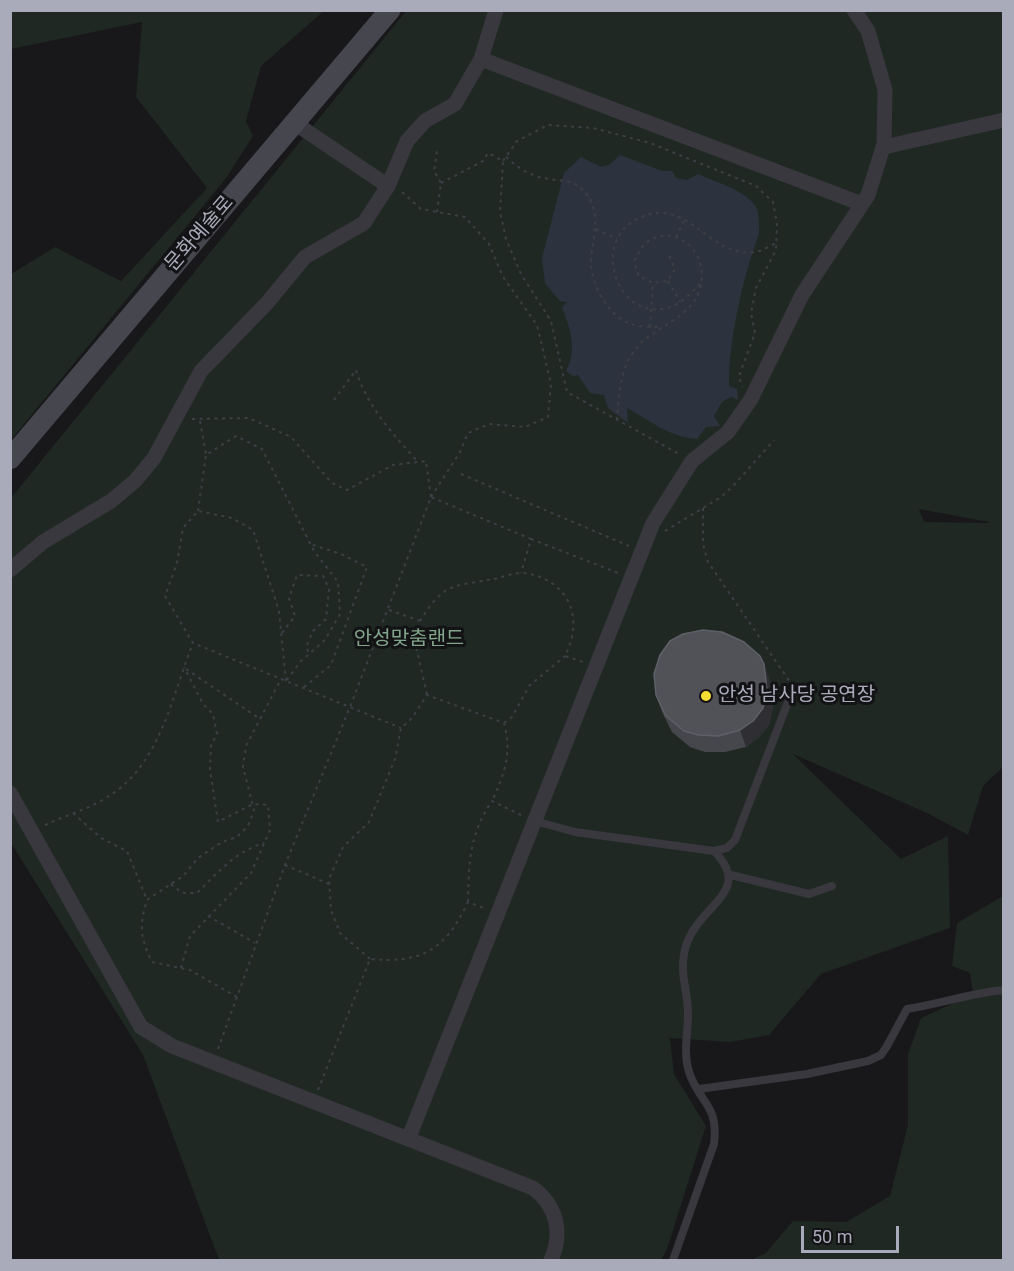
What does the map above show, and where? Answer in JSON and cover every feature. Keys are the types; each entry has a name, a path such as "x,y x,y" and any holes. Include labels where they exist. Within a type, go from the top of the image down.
{"street":[{"name":"문화예술로","path":"10,459 76,378 296,124 390,10"},
{"path":"10,570 43,542 111,501 135,481 154,458 201,371 267,303 305,257 364,223 388,184 407,141 425,121 455,104 481,59 496,10"},
{"path":"409,1137 662,506 692,461 728,432 748,403 802,295 868,195 884,147 885,90 868,31 854,10"},
{"path":"481,59 862,204"},
{"path":"884,147 1004,120"},
{"path":"296,124 388,184"},
{"path":"10,793 141,1026 172,1046 520,1182 543,1196 552,1208 557,1222 558,1238 551,1260"}],"lane":[{"path":"535,821 574,832 714,851 727,848 735,840 790,694"},
{"path":"673,1260 714,1144 716,1125 690,1073 685,1047 688,1011 683,976 684,954 690,932 728,888 731,875 725,862 714,851"},
{"path":"731,875 809,894 832,886"},
{"path":"699,1089 807,1074 868,1060 881,1055 907,1009 931,1005 963,994 1004,990"}],"path":[{"path":"692,461 567,392 550,321 521,274 506,239 500,212 502,161 517,141 548,125 593,128 650,144 756,186 773,202 777,224 776,250 756,288 751,313 755,333 740,376 748,403"},
{"path":"437,151 434,171 441,183 437,212"},
{"path":"441,183 483,160 488,153 502,161"},
{"path":"506,157 519,168 538,177 562,179 582,188 594,205 596,229 591,262 595,284 621,319 640,327 662,327"},
{"path":"213,1062 285,865 350,707 431,497 460,452 468,433 489,424 525,427 548,417 551,384 537,325 503,277 489,244 465,217 422,209 388,184"},
{"path":"701,284 669,308 654,310 641,306 625,294 614,275 612,249 627,225 658,211 679,215 729,249 756,252 776,243"},
{"path":"676,237 685,219"},
{"path":"596,229 617,239"},
{"path":"616,420 620,381 636,348 692,305 701,284 699,258 687,241 676,237 658,236 639,249 634,262 639,276 653,283 668,281"},
{"path":"668,253 675,269 668,281"},
{"path":"668,281 680,302"},
{"path":"650,327 653,283"},
{"path":"334,400 356,370 362,392 388,428 418,462"},
{"path":"177,417 200,421 249,418 291,437 332,483 347,490 393,465 426,461 431,497"},
{"path":"200,421 207,455 198,511 183,528 177,563 165,596 193,643 401,728"},
{"path":"207,455 236,436 262,449 310,544 338,582 340,614 325,640 309,654 286,681"},
{"path":"660,534 703,508 734,485 774,440"},
{"path":"461,474 642,552"},
{"path":"431,497 631,579"},
{"path":"703,508 703,544 708,562 786,674 792,684 790,694"},
{"path":"198,511 232,518 253,530 279,611 286,681"},
{"path":"521,573 531,539"},
{"path":"304,688 332,665 367,567 341,554 310,544"},
{"path":"521,573 545,578 560,588 570,603 574,626 565,656 529,686 512,717 504,723 510,744 503,778 492,801 479,820 469,852 468,902 459,921 445,940 429,952 409,959 370,959 340,933 331,910 330,884 343,848 369,822 395,759 401,728 412,718 427,695 416,646 420,621 432,604 447,590 521,573"},
{"path":"282,633 295,616 289,598 297,575 323,576 329,589 326,619 313,631 306,647 309,654"},
{"path":"388,609 420,621"},
{"path":"31,830 105,799 134,776 158,740 193,643"},
{"path":"565,656 596,667"},
{"path":"184,667 260,719"},
{"path":"181,969 190,936 251,873 270,830 268,805 253,804 218,822 210,770 212,745 217,734 213,714 203,704 184,667"},
{"path":"147,900 183,876 198,858 222,842 237,837 248,826 254,810 243,767 246,746 281,679"},
{"path":"427,695 504,723"},
{"path":"492,801 535,821"},
{"path":"73,813 101,838 127,851 147,900 140,923 144,945 152,962 190,970 237,997"},
{"path":"171,884 182,892 197,893 222,866 247,848 265,843"},
{"path":"285,865 330,884"},
{"path":"468,902 497,914"},
{"path":"208,916 256,944"},
{"path":"313,1101 370,959"}],"green space":[{"path":"11,10 324,11 261,66 246,121 253,136 227,177 11,440 11,274 55,247 121,281 207,188 136,97 142,22 11,49"},
{"name":"안성맞춤랜드","path":"406,11 1003,11 1003,767 983,786 968,835 927,813 793,754 901,859 948,836 950,928 821,974 769,1035 730,1042 670,1038 674,1074 706,1126 667,1249 661,1260 219,1260 143,1055 11,843 11,498","holes":["919,509 989,522 924,522"]},
{"path":"1003,896 1003,1260 751,1260 766,1253 793,1221 846,1222 890,1196 908,1125 908,1054 921,1018 973,994 970,973 952,966 957,923"}],"shaded area":[{"path":"620,155 662,171 672,171 676,178 687,180 698,174 739,192 747,197 757,209 759,235 742,290 729,369 729,386 737,389 738,400 731,397 722,402 714,416 720,426 706,427 697,439 669,432 627,408 628,423 608,408 604,395 590,393 578,375 573,376 566,371 572,348 568,324 562,308 567,302 560,301 545,283 542,258 564,173 581,157 601,167 609,165"}],"building":[{"path":"703,630 722,632 744,642 760,656 764,664 767,690 763,708 753,721 740,730 719,736 699,735 684,731 666,716 656,695 654,674 660,655 670,641 683,634"}],"place":[{"name":"안성 남사당 공연장","path":"706,696"}]}
